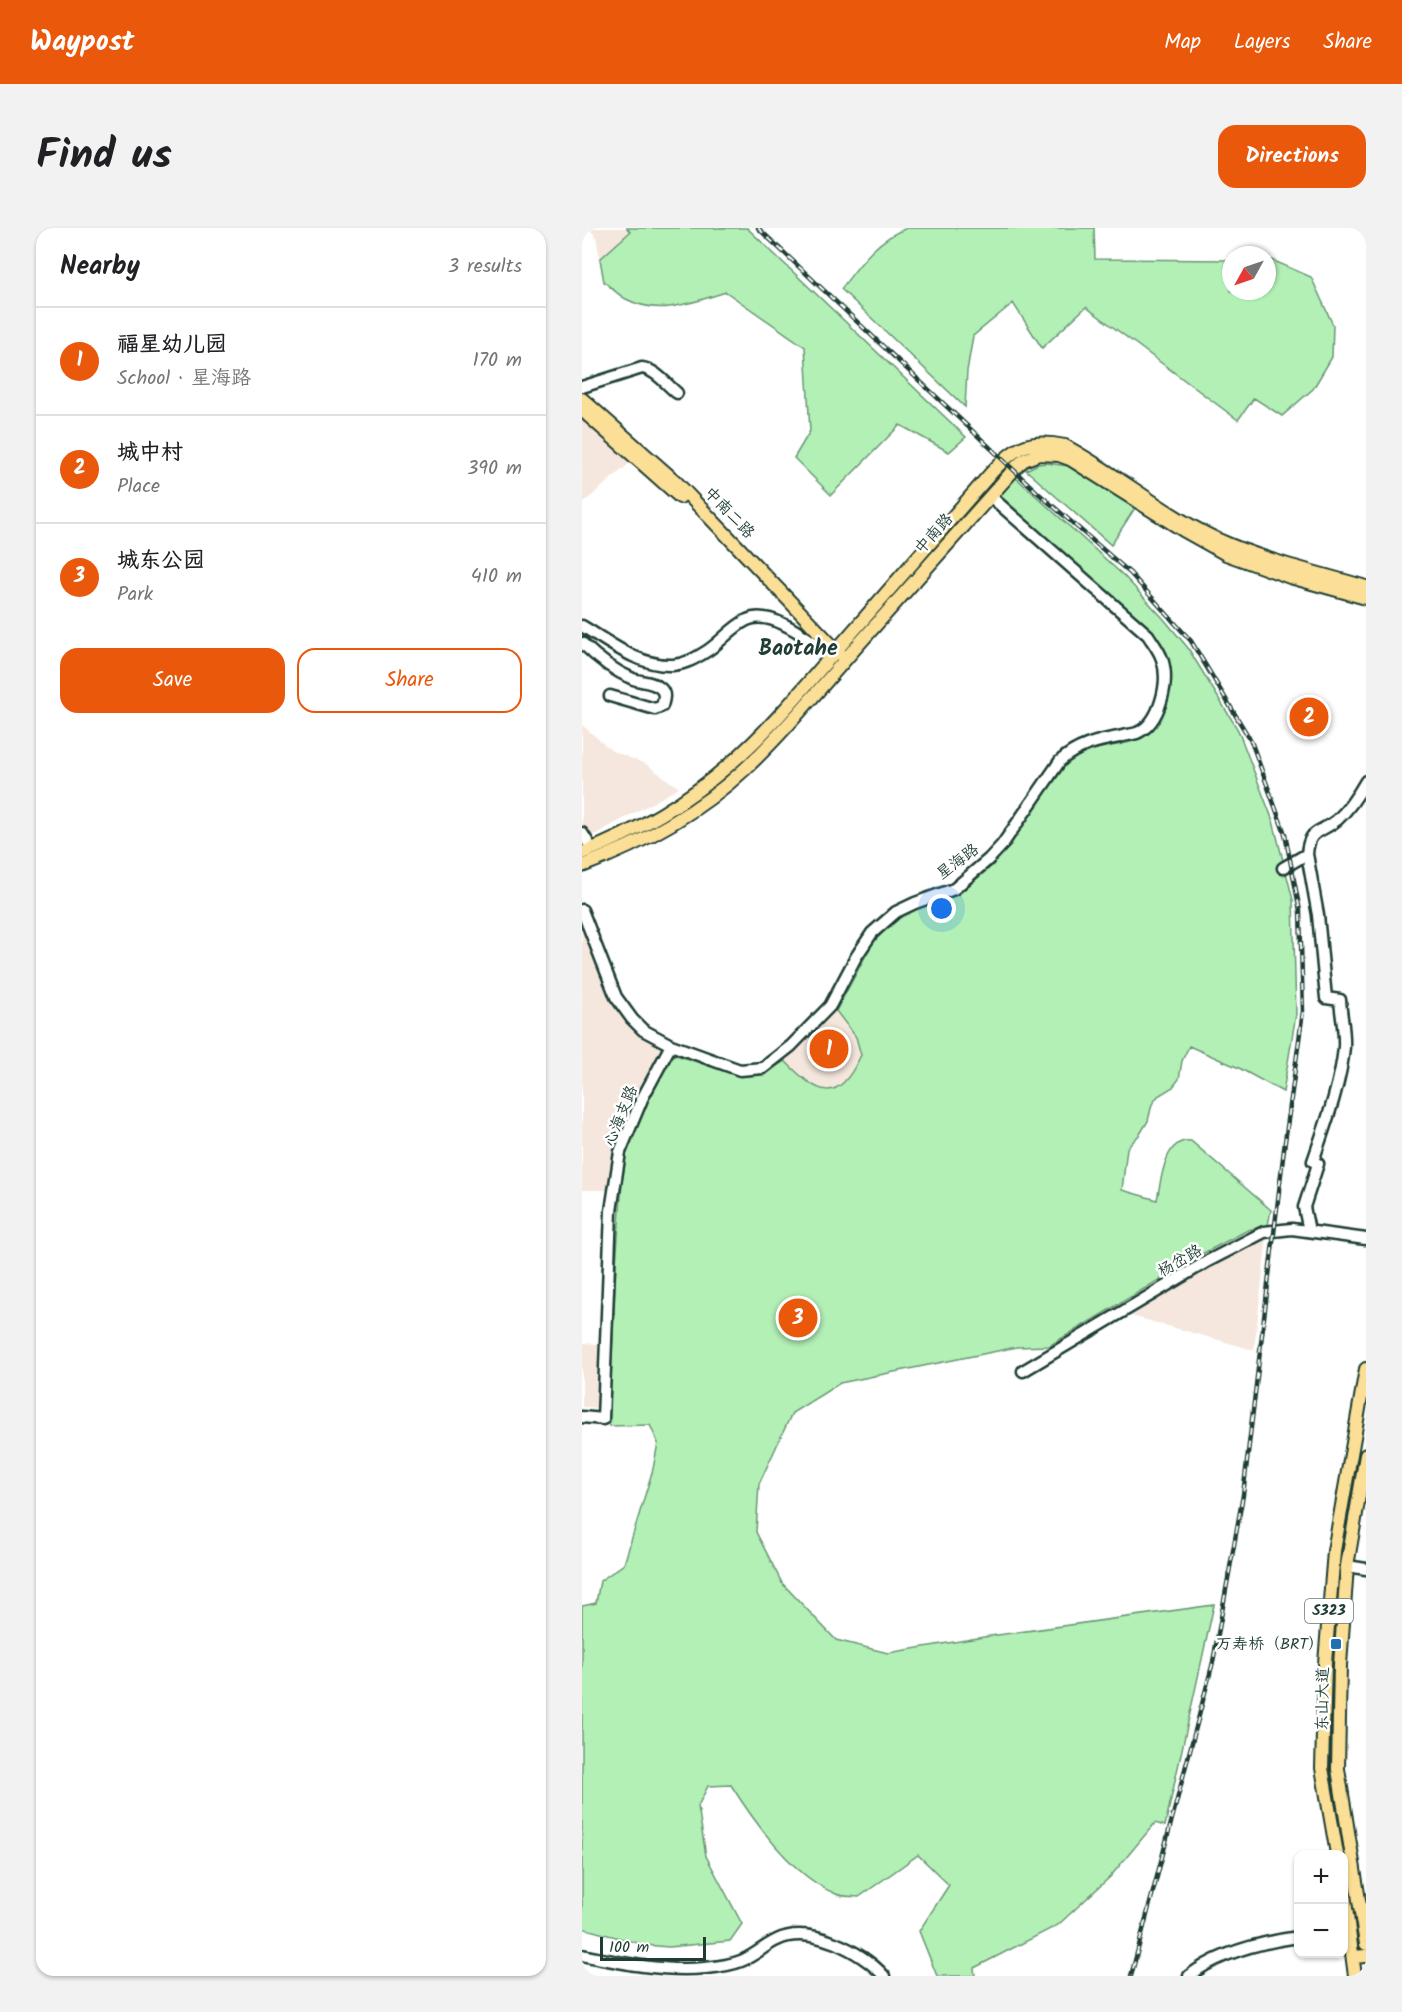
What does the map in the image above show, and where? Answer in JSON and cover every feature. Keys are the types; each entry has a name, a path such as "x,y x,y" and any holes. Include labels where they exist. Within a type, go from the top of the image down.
{"main road":[{"name":"中南二路","path":"582,399 675,481 839,657"},
{"name":"中南二路","path":"582,410 670,487 839,657"},
{"name":"中南路","path":"582,866 616,854 666,826 728,783 777,737 839,657 1008,455 1020,447 1034,443 1065,446 1186,522 1229,545 1366,587"},
{"name":"中南路","path":"587,851 659,815 711,781 751,745 839,657 1024,460 1039,454 1059,455 1086,468 1183,530 1226,554 1290,577 1366,598"},
{"name":"东山大道","path":"1336,1850 1322,1768 1325,1663 1334,1551 1366,1369"},
{"name":"东山大道","path":"1366,1455 1347,1566 1340,1665 1338,1769 1366,1946"},
{"path":"1348,1937 1355,1976"},
{"path":"1352,1954 1366,1946"},
{"path":"1352,1954 1366,1956"}],"street":[{"path":"582,387 642,368 655,373 676,393"},
{"name":"星海路","path":"582,910 616,997 643,1030 671,1045 740,1070 763,1068 791,1046 830,1006 856,957 872,933 896,912 954,889 989,859 1002,845 1059,761 1071,751 1084,745 1136,733 1148,725 1158,710 1165,674 1158,649 1148,635 990,496"},
{"path":"582,626 632,655 654,663 673,665 690,662 748,619 764,618 788,625 839,657"},
{"path":"582,643 610,667 632,678 659,686 664,692 662,706 655,709 610,696"},
{"path":"1309,1232 1304,1207 1318,1164 1313,1161 1330,1113 1344,1048 1344,1027 1341,1022 1340,1000 1326,998 1318,915 1307,854 1310,837 1337,820 1355,799 1366,781"},
{"path":"582,833 587,851"},
{"path":"1282,868 1307,854"},
{"name":"心海支路","path":"582,1418 603,1419 611,1211 620,1152 642,1100 671,1045"},
{"name":"杨岔路","path":"1023,1371 1208,1261 1264,1232 1292,1229 1366,1239"},
{"path":"1347,1566 1366,1569"},
{"path":"582,1955 664,1968 704,1968 740,1962 777,1940 791,1936 812,1936 848,1949 884,1976"},
{"path":"1189,1976 1218,1958 1294,1938"}],"shaded area":[{"path":"589,228 627,228 630,232 600,259 596,237"},
{"path":"582,420 630,463 582,504"},
{"path":"582,725 612,751 646,764 679,788 596,834 582,838"},
{"path":"582,926 611,998 634,1028 661,1047 615,1150 609,1190 582,1190"},
{"path":"836,1011 856,1037 861,1055 852,1076 836,1089 826,1090 814,1087 785,1061"},
{"path":"1267,1236 1254,1350 1128,1315"},
{"path":"582,1343 598,1344 598,1408 582,1407"}],"green space":[{"path":"627,228 747,228 966,437 949,452 900,425 831,495 794,458 810,431 805,347 726,292 689,303 664,307 651,307 623,297 604,282 600,259 630,232"},
{"path":"907,228 1094,228 1095,259 1222,260 1222,300 1276,300 1276,262 1311,277 1333,325 1332,357 1313,389 1282,416 1254,398 1238,420 1086,307 1042,348 1013,303 973,336 967,371 965,407 841,289 862,262 896,233"},
{"path":"1038,464 1068,466 1135,508 1111,545 1026,470"},
{"path":"1014,476 1124,576 1188,648 1238,730 1273,821 1293,900 1296,1014 1283,1092 1239,1068 1189,1046 1182,1061 1179,1079 1173,1087 1158,1096 1152,1104 1148,1121 1127,1148 1122,1190 1157,1200 1162,1172 1169,1153 1182,1142 1191,1141 1271,1210 1268,1225 1248,1230 1202,1254 1049,1346 1017,1347 840,1383 792,1413 759,1484 756,1532 782,1583 836,1640 888,1653 990,1636 1214,1605 1165,1826 1155,1823 1110,1877 1058,1925 974,1968 975,1976 937,1976 919,1931 949,1885 918,1855 859,1897 838,1895 820,1886 790,1862 763,1832 731,1785 708,1786 698,1806 706,1856 742,1924 730,1941 669,1947 645,1945 582,1928 582,1606 596,1603 600,1581 624,1564 653,1469 658,1443 650,1425 609,1426 616,1265 624,1155 646,1102 673,1054 739,1076 760,1075 785,1061 808,1082 818,1087 827,1090 844,1082 861,1055 856,1037 836,1011 872,944 901,914 957,895 992,866 1071,758 1141,738 1155,726 1164,706 1170,673 1163,648 1157,640 995,498"}],"railway":[{"path":"758,228 1038,493 1130,573 1191,641 1251,741 1285,834 1300,911 1303,1011 1284,1149 1243,1495 1213,1662 1131,1976"}],"place":[{"name":"城中村","path":"1309,717"},
{"name":"福星幼儿园","path":"829,1049"},
{"name":"城东公园","path":"798,1318"},
{"name":"万寿桥（BRT）","path":"1336,1644"}],"district":[{"name":"Baotahe","path":"798,649"}]}
